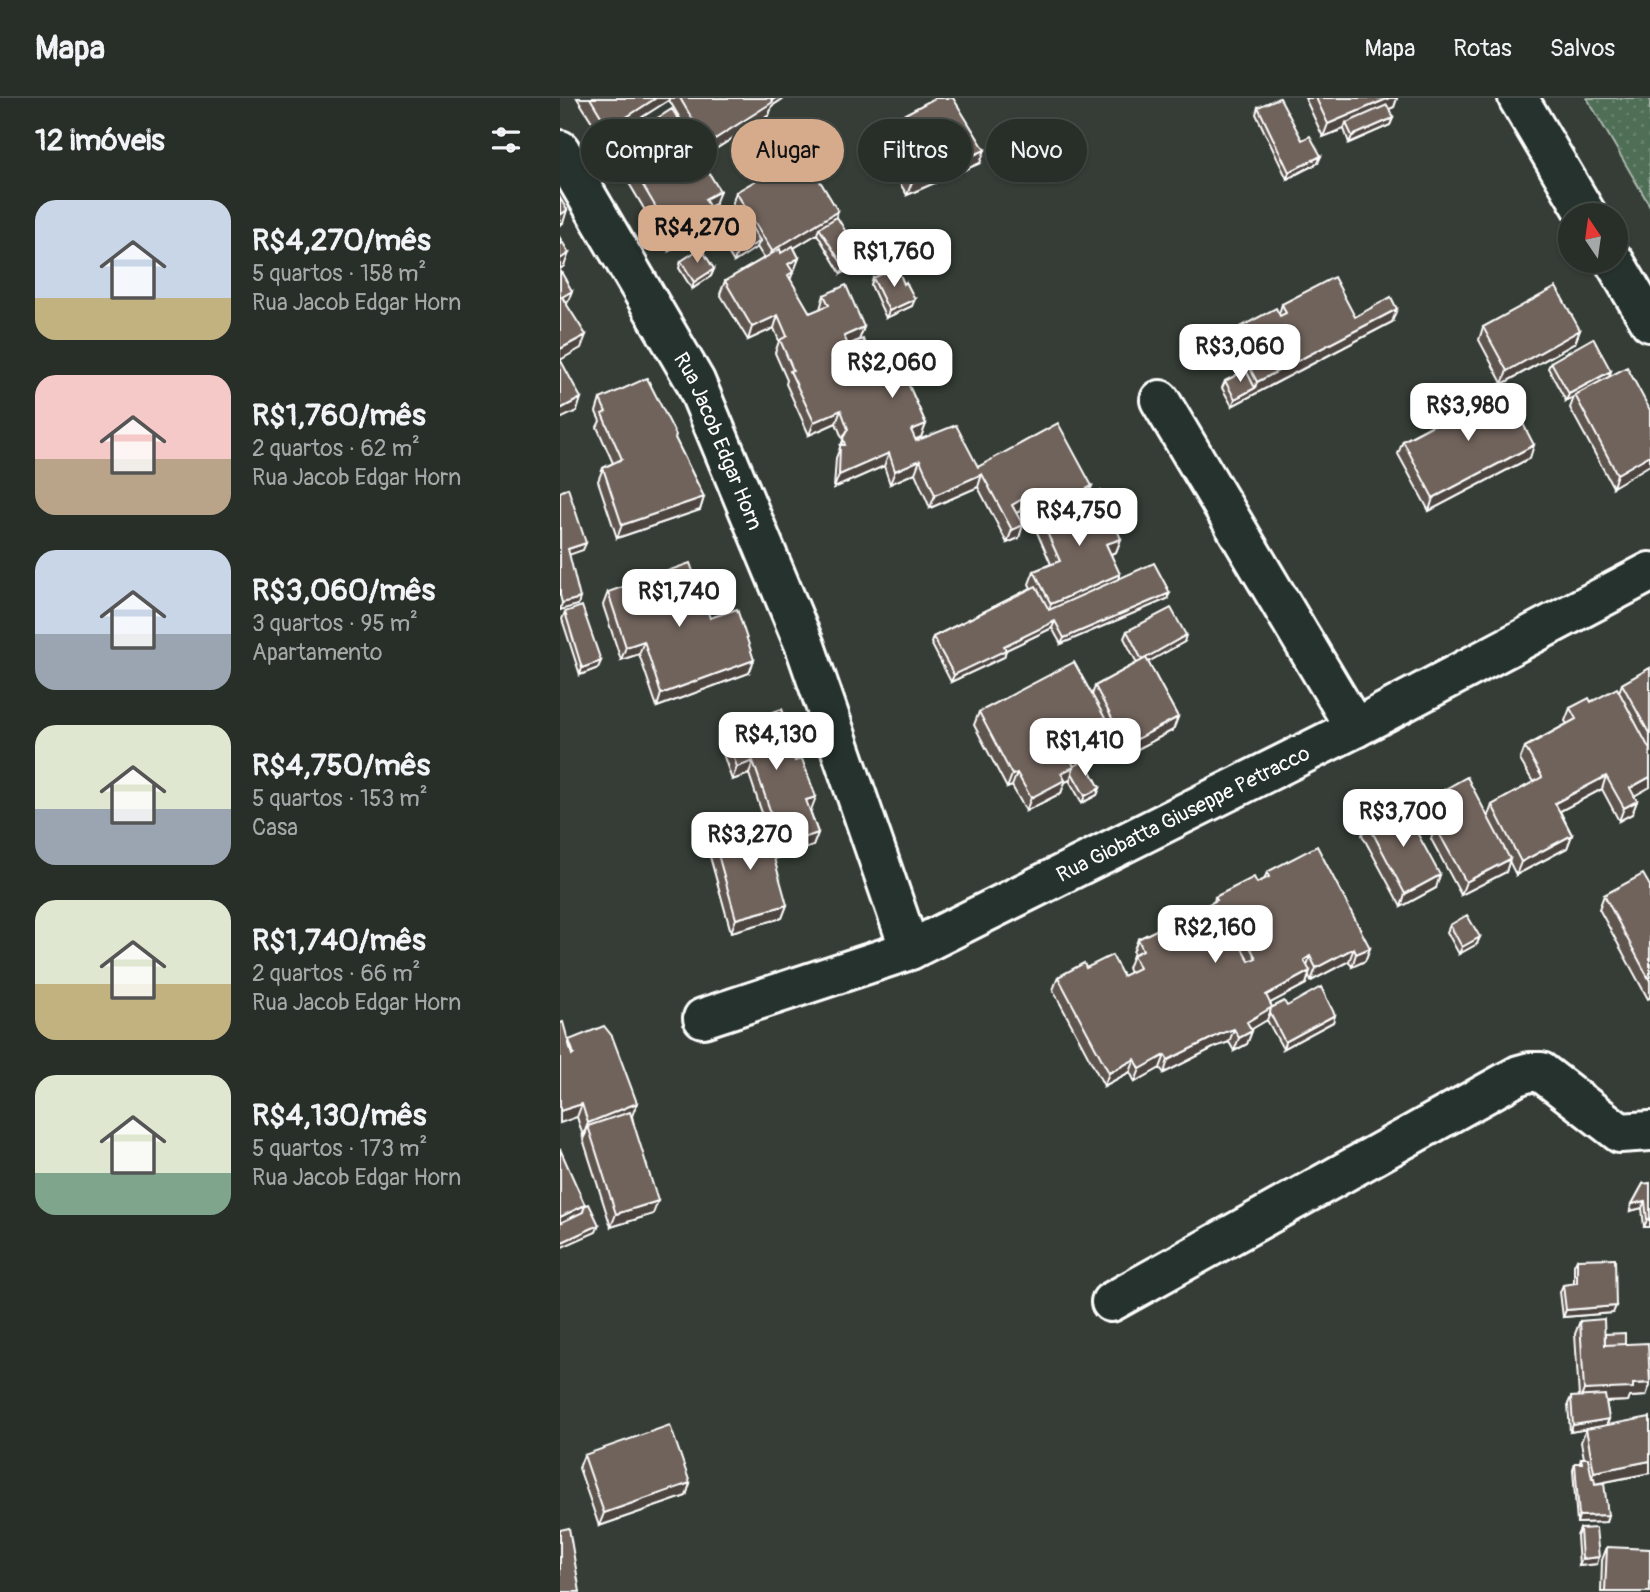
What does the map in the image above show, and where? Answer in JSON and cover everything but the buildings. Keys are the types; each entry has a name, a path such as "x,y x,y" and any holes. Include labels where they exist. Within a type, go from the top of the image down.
{"street":[{"path":"1518,98 1580,203"},
{"name":"Rua Jacob Edgar Horn","path":"560,150 695,381 806,646 910,950"},
{"path":"1621,273 1650,322"},
{"path":"1160,400 1355,728"},
{"name":"Rua Giobatta Giuseppe Petracco","path":"703,1018 910,950 1355,728 1650,572"},
{"path":"1111,1302 1519,1075 1541,1072 1620,1133 1650,1130"}],"green space":[{"path":"1587,98 1650,98 1650,206"}]}
